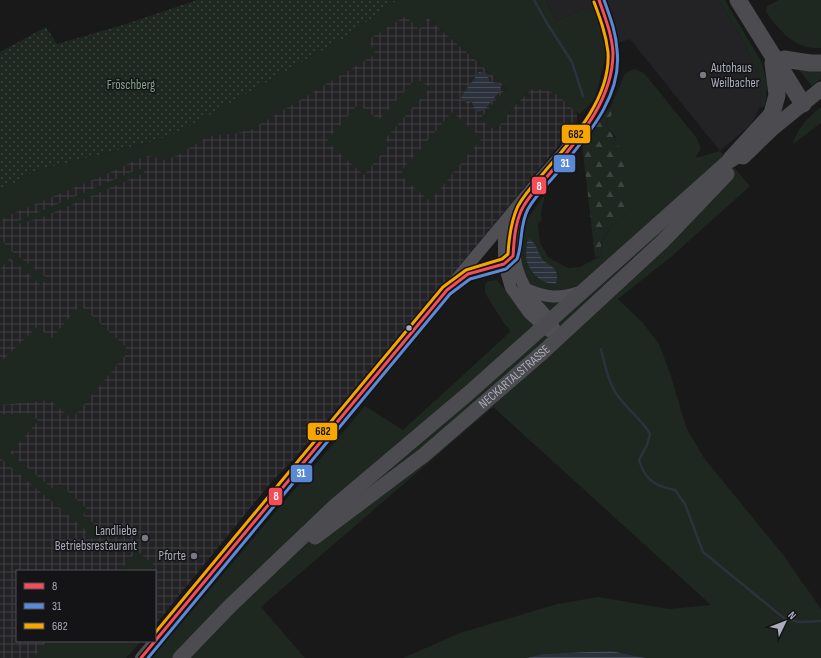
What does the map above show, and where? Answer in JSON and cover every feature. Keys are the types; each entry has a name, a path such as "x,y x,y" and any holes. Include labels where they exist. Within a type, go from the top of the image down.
{"highway":[{"path":"738,0 778,57 812,96"},
{"path":"731,159 768,120 777,101 778,57 746,0"},
{"path":"778,57 810,63 821,63"}],"main road":[{"name":"NECKARTALSTRASSE","path":"261,578 424,455 558,338 663,241 748,151 812,96"},
{"name":"NECKARTALSTRASSE","path":"180,658 230,606 335,506 470,392 731,159 748,151"}],"street":[{"path":"558,338 546,324 526,289 513,256 514,237 522,210 591,121 605,99 611,80 614,59 609,26 599,0"},
{"path":"156,640 511,213 591,121"},
{"path":"511,213 504,237 504,264 511,288 529,313 546,324"},
{"path":"447,290 468,274 504,264 513,256"},
{"path":"526,289 539,295 552,298 564,297 587,288"},
{"path":"141,658 154,642"}],"shaded area":[{"name":"Autohaus Weilbacher","path":"546,0 719,0 746,46 762,83 762,99 757,114 750,125 720,151 630,39 608,46 583,9 556,21"},
{"path":"405,16 428,18 507,88 480,119 491,127 499,126 518,102 532,89 546,89 559,95 577,112 577,123 446,282 292,461 272,481 156,624 156,570 16,570 16,642 140,642 126,658 0,658 0,212 102,167"},
{"path":"479,72 487,74 490,82 499,83 501,90 485,109 479,112 475,110 472,102 467,103 461,97"},
{"path":"529,239 535,244 543,260 555,269 557,278 556,284 551,284 538,278 529,267 526,255 527,242"},
{"path":"611,651 646,658 527,658 542,654"}],"green space":[{"name":"Fröschberg","path":"197,0 397,0 344,38 179,132 150,142 35,171 0,191 0,52 46,27 57,44 126,24"},
{"path":"397,0 546,0 556,21 583,9 593,11 600,21 608,46 595,99 580,114 555,94 532,89 518,102 499,126 491,128 480,119 507,88 428,18 419,29 405,16 368,40 376,54 252,129 237,133 209,136 176,156 163,160 149,156 138,159 7,216 0,222 0,191 35,171 150,142 179,132 344,38"},
{"path":"719,0 725,0 762,63 767,85 765,106 759,108 762,99 762,83 746,46"},
{"path":"779,0 821,0 821,48 812,48 796,43 783,33 766,12 767,6"},
{"path":"821,68 821,79 812,86 798,69"},
{"path":"635,69 644,73 696,137 701,148 695,158 720,151 750,186 671,257 618,299 643,323 659,344 671,376 686,427 704,458 784,556 821,609 821,658 646,658 611,651 542,654 527,658 403,658 460,633 557,604 598,597 669,609 711,605 493,407 261,607 305,658 152,658 365,406 403,430 510,332 509,328 505,325 485,293 485,285 488,281 497,280 526,318 518,240 522,240 528,218 545,194 541,213 542,220 538,224 540,243 549,258 568,268 580,267 600,256 603,241 609,230 630,211 615,136 605,125 615,110 611,106 625,73"},
{"path":"416,78 430,88 385,139 390,144 364,175 327,142 328,139 358,104 379,120"},
{"path":"611,106 615,110 605,125 612,134 622,154 627,177 630,211 613,225 605,235 600,256 595,257 582,143"},
{"path":"821,107 821,123 793,144 797,133 804,123"},
{"path":"452,112 482,138 430,201 402,177 402,170"},
{"path":"139,169 144,170 144,173 43,217 14,225 18,221"},
{"path":"0,238 10,250 47,278 41,285 10,258 0,269"},
{"path":"80,305 125,346 128,352 72,419 50,400 0,405 0,359 2,361 37,327 52,338"},
{"path":"31,413 38,421 10,453 54,490 60,484 87,509 83,515 109,536 107,537 99,531 92,539 86,534 87,531 0,458 0,415"},
{"path":"137,551 155,566 151,570 120,570"},
{"path":"46,642 140,642 126,658 33,658"}],"waterway":[{"path":"534,0 572,62 583,96"},
{"path":"601,349 607,373 615,391 650,434 647,445 639,460 644,473 656,484 675,490 685,504 703,552 785,619 800,622 821,621"}],"transit line":[{"name":"8","path":"156,640 447,290 468,274 504,264 513,256 516,227 521,211 531,195 583,132 601,102 607,87 613,53 610,33 599,0"},
{"name":"31","path":"148,658 450,294 470,279 506,269 517,259 523,222 528,209 589,132 608,101 614,85 617,68 617,50 612,25 604,0"},
{"name":"682","path":"156,632 443,287 466,270 502,259 508,254 511,229 518,206 527,192 568,144 589,116 604,85 608,52 601,20 594,2"},
{"name":"8","path":"141,658 154,642"}],"place":[{"name":"Autohaus Weilbacher","path":"703,75"},
{"name":"Landliebe Betriebsrestaurant","path":"145,538"},
{"name":"Pforte","path":"194,556"}]}
